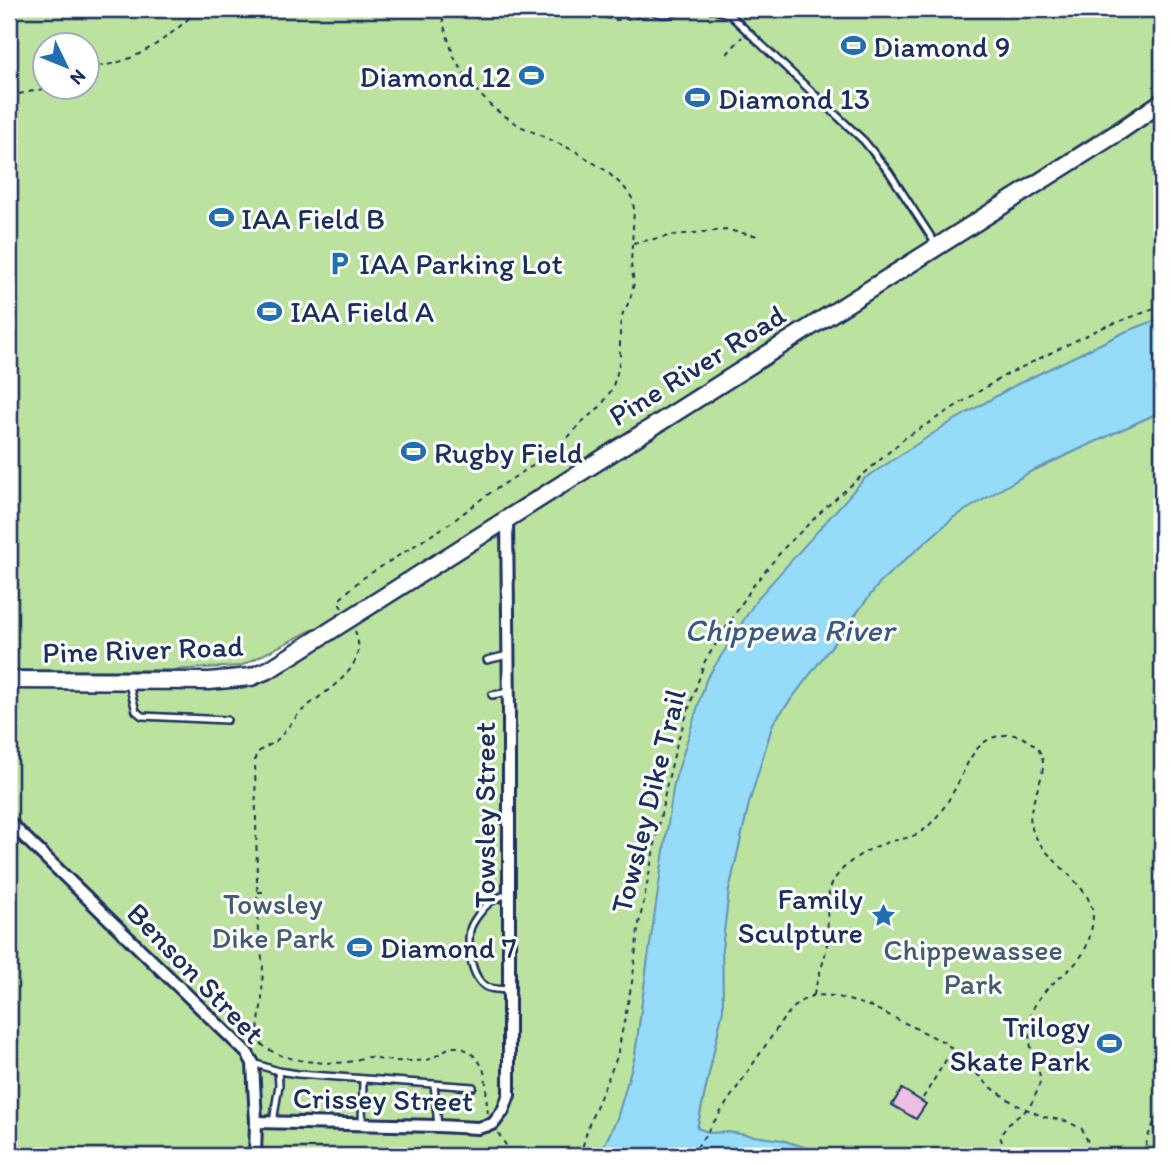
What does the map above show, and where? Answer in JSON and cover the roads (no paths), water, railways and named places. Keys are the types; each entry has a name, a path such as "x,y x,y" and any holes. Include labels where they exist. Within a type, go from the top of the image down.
{"street":[{"name":"Pine River Road","path":"9,680 209,681 251,677 270,669 1162,102"},
{"name":"Towsley Street","path":"503,1111 509,1095 507,519"},
{"name":"Benson Street","path":"9,822 247,1053 253,1063 255,1156"},
{"name":"Crissey Street","path":"256,1122 478,1128 493,1124 503,1111"}],"lane":[{"path":"649,9 663,14 682,9"},
{"path":"710,9 729,12 851,128 877,156 900,187 937,246"},
{"path":"487,660 508,655"},
{"path":"129,681 136,711 142,716 227,720"},
{"path":"492,695 509,692"},
{"path":"509,893 489,902 470,929 471,960 476,974 484,985 493,989 509,990"},
{"path":"253,1063 278,1071 328,1077 473,1087"},
{"path":"273,1122 279,1085 278,1071"},
{"path":"362,1124 363,1079"},
{"path":"434,1084 438,1126"}],"water":[{"name":"Chippewa River","path":"1162,318 1162,411 1030,472 954,517 881,581 773,723 749,803 729,890 722,948 723,1009 697,1128 711,1133 727,1132 781,1140 834,1156 599,1156 617,1119 635,1056 674,783 706,680 757,599 864,479 943,427 1016,385 1125,332"}],"place":[{"name":"Diamond 9","path":"853,46"},
{"name":"Diamond 12","path":"531,76"},
{"name":"Diamond 13","path":"698,98"},
{"name":"IAA Field B","path":"221,218"},
{"name":"IAA Parking Lot","path":"339,263"},
{"name":"IAA Field A","path":"270,311"},
{"name":"Rugby Field","path":"414,452"},
{"name":"Family Sculpture","path":"883,915"},
{"name":"Diamond 7","path":"360,947"},
{"name":"Trilogy Skate Park","path":"1110,1043"}],"park label":[{"name":"Towsley Dike Park","path":"273,920"},
{"name":"Chippewassee Park","path":"973,966"}]}
